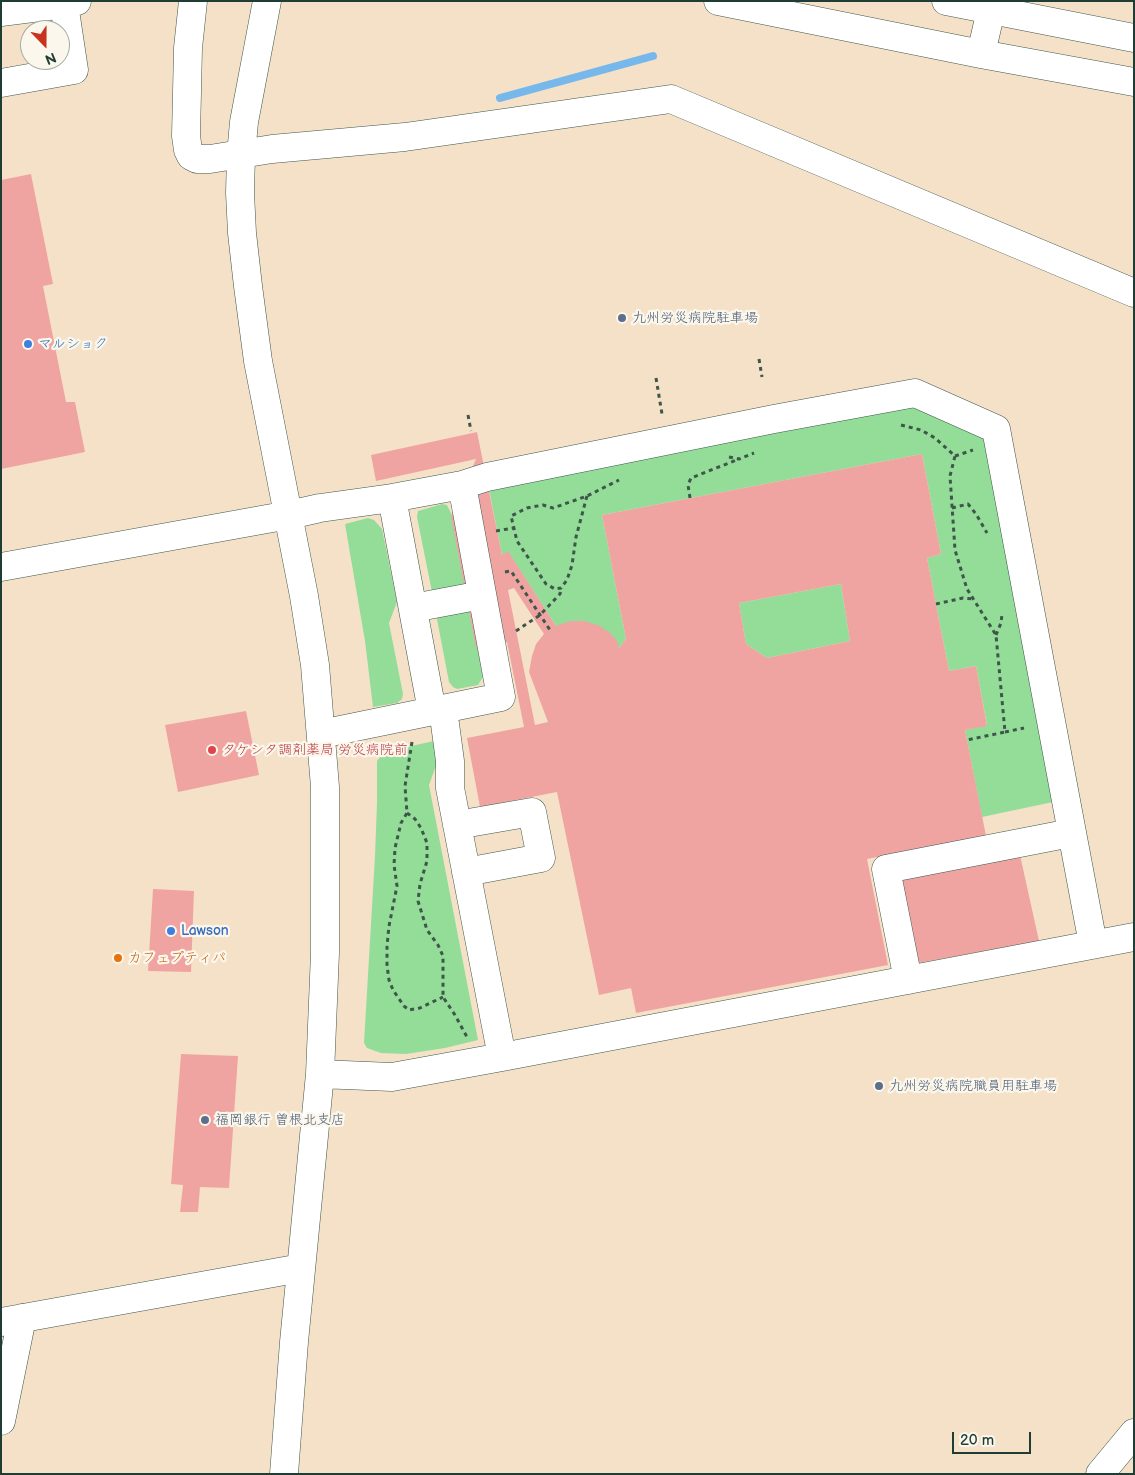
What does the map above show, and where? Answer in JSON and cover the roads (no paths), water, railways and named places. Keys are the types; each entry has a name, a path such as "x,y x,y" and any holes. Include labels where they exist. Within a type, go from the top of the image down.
{"street":[{"path":"193,1 188,48 186,136 188,150 191,156 197,160 272,149 405,137 671,99 1134,293"},
{"path":"267,1 244,122 240,193 248,286 262,387 304,596 315,665 325,787 325,953 320,1074 294,1342 284,1474"},
{"path":"718,1 981,54 1134,82"},
{"path":"946,1 992,6 1134,38"},
{"path":"1,12 71,3 74,70 1,84"},
{"path":"981,54 992,6"},
{"path":"1,567 320,508 392,498 462,485 486,477 774,419 915,393 996,429 1092,944"},
{"path":"320,734 501,698 462,485"},
{"path":"392,498 413,608 450,761 450,788 502,1058"},
{"path":"413,608 482,595"},
{"path":"457,825 532,812 540,858 466,872"},
{"path":"908,980 886,869 1071,833"},
{"path":"320,1074 392,1077 502,1058 1134,937"},
{"path":"1,1421 12,1320 301,1268"},
{"path":"1100,1474 1134,1433"}],"waterway":[{"path":"500,98 653,56"}],"place":[{"name":"九州労災病院駐車場","path":"622,318"},
{"name":"マルショク","path":"28,344"},
{"name":"タケシタ調剤薬局 労災病院前","path":"212,750"},
{"name":"Lawson","path":"171,931"},
{"name":"カフェプティパ","path":"118,958"},
{"name":"九州労災病院職員用駐車場","path":"879,1086"},
{"name":"福岡銀行 曽根北支店","path":"205,1120"}]}
